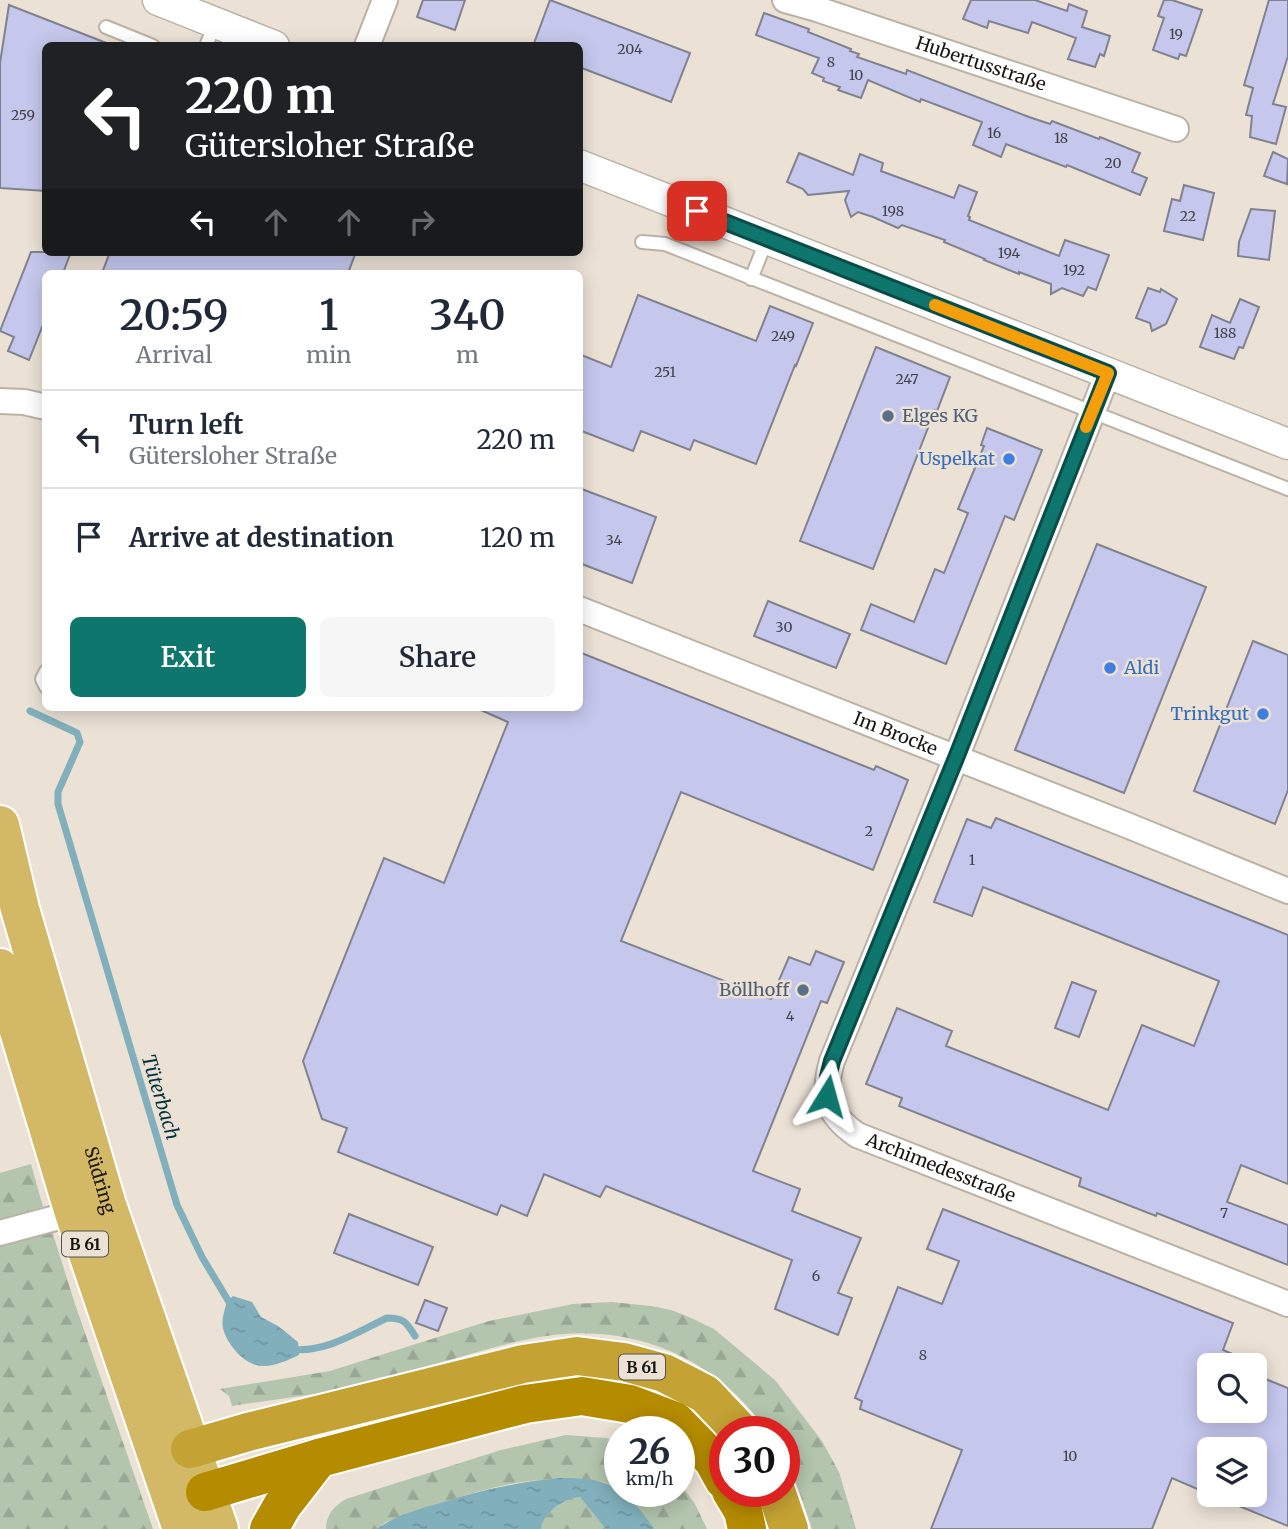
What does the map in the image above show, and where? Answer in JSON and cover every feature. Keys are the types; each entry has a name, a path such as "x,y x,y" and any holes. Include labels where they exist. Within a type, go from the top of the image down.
{"highway":[{"name":"B 61","path":"190,1449 248,1432 523,1364 577,1356 624,1362 664,1373 705,1395 725,1416"},
{"path":"205,1492 319,1458 524,1404 582,1396 630,1404 675,1421 709,1456"},
{"path":"269,1529 282,1506 319,1458"},
{"path":"741,1507 747,1529"},
{"path":"781,1507 789,1529"}],"main road":[{"name":"Südring","path":"0,825 20,909 107,1205 219,1529"},
{"name":"Südring","path":"0,968 74,1213 182,1529"},
{"path":"190,1449 165,1482 205,1492"}],"street":[{"path":"158,0 211,34 253,42"},
{"path":"369,42 385,0"},
{"name":"Hubertusstraße","path":"785,0 1176,129"},
{"path":"583,167 1288,444"},
{"name":"Archimedesstraße","path":"1108,373 956,758 832,1061 827,1096 839,1121 857,1135 1288,1304"},
{"path":"0,401 42,406"},
{"name":"Im Brocke","path":"583,611 1288,891"},
{"path":"0,1233 74,1213"}],"lane":[{"path":"106,27 143,42"},
{"path":"751,279 768,239"},
{"path":"642,242 665,244 1288,489"}],"green space":[{"path":"31,1164 43,1207 0,1219 0,1173"},
{"path":"52,1231 153,1529 0,1529 0,1245"},
{"path":"611,1302 651,1306 671,1310 714,1329 775,1380 822,1441 839,1472 856,1529 812,1529 800,1494 800,1416 755,1416 722,1382 696,1364 668,1350 637,1340 606,1334 573,1333 539,1337 350,1387 232,1406 229,1396 220,1389 330,1371 489,1321 573,1304"},
{"path":"566,1435 604,1438 604,1483 556,1479 506,1485 482,1490 386,1522 377,1529 326,1529 327,1519 346,1499 501,1450"},
{"path":"572,1497 581,1497 606,1529 541,1529 548,1514"},
{"path":"695,1504 707,1529 654,1529 636,1507 695,1507"}],"water":[{"path":"233,1296 252,1302 261,1317 298,1342 299,1355 267,1366 250,1363 240,1355 227,1339 223,1325 227,1301"},
{"path":"559,1478 599,1481 604,1483 604,1507 637,1507 654,1529 606,1529 580,1497 556,1507 542,1523 541,1529 377,1529 406,1514 467,1495"}],"building":[{"path":"423,0 465,0 455,30 417,17"},
{"path":"550,0 690,53 671,102 583,69 583,42 534,42"},
{"path":"971,0 1035,0 1067,11 1069,4 1087,11 1082,27 1110,36 1104,56 1100,54 1095,67 1068,59 1076,38 1032,22 1028,33 989,21 987,28 963,19"},
{"path":"1164,0 1202,10 1186,56 1180,54 1178,59 1153,50 1164,18 1158,16"},
{"path":"1269,0 1288,0 1288,56 1273,104 1286,107 1276,144 1250,137 1252,116 1246,115 1253,88 1244,85"},
{"path":"9,5 104,42 42,42 42,191 0,188 0,63"},
{"path":"764,13 809,29 808,32 851,49 850,51 859,54 857,57 906,74 907,70 1029,117 1050,124 1052,121 1140,153 1132,172 1147,178 1140,195 1006,144 1001,157 973,145 982,122 921,99 920,102 868,80 861,98 838,90 840,87 823,81 824,78 812,73 819,58 756,35"},
{"path":"1273,152 1288,159 1287,184 1264,176"},
{"path":"799,153 853,175 860,154 883,163 881,171 954,198 959,185 977,192 969,220 1059,256 1065,240 1109,255 1096,290 1088,287 1083,296 1062,288 1051,294 1051,284 984,260 944,242 945,240 902,225 898,228 858,212 851,217 845,200 849,191 808,195 803,189 787,182"},
{"path":"1184,185 1214,193 1203,240 1164,231 1172,199 1180,201"},
{"path":"1251,209 1275,211 1269,260 1238,256 1239,242"},
{"path":"31,252 42,252 42,256 69,256 64,270 42,270 42,327 29,360 8,351 14,337 0,331"},
{"path":"108,256 354,256 349,270 103,270"},
{"path":"1148,288 1160,292 1161,289 1177,299 1166,324 1152,331 1150,323 1136,318"},
{"path":"638,295 756,341 770,306 813,323 756,464 694,440 690,450 641,431 633,451 583,432 583,356 611,367"},
{"path":"1240,299 1259,307 1243,348 1239,347 1234,359 1200,347 1212,315 1230,323"},
{"path":"876,347 950,377 873,569 800,541"},
{"path":"987,428 1042,450 1014,520 1005,516 946,664 861,630 871,604 914,622 935,569 944,573 968,513 958,509 984,446 981,445"},
{"path":"583,490 656,517 632,583 583,565"},
{"path":"1097,544 1206,587 1124,793 1015,750"},
{"path":"768,601 850,634 836,668 754,636"},
{"path":"1253,641 1288,655 1288,790 1275,824 1194,791"},
{"path":"583,654 874,770 876,766 908,780 873,870 681,792 621,941 771,999 789,957 810,965 816,951 844,962 827,1003 821,1001 753,1171 800,1189 792,1211 861,1238 838,1293 852,1298 838,1335 775,1309 792,1260 606,1186 600,1197 544,1174 527,1216 501,1205 497,1215 338,1152 347,1128 322,1119 303,1061 384,858 444,883 508,722 483,711 583,711"},
{"path":"996,818 1288,935 1288,1184 1241,1165 1227,1202 1288,1225 1288,1265 1157,1213 1156,1216 1079,1186 1081,1178 899,1106 902,1098 866,1084 897,1008 952,1031 946,1046 1108,1110 1142,1025 1194,1046 1219,981 983,887 972,916 934,902 967,819 991,828"},
{"path":"1072,982 1096,991 1079,1037 1055,1028"},
{"path":"943,1209 1233,1323 1223,1350 1230,1353 1197,1353 1197,1423 1267,1423 1267,1380 1288,1388 1288,1526 1241,1507 1267,1507 1267,1437 1197,1437 1197,1489 1172,1478 1152,1529 931,1529 962,1450 860,1409 862,1401 855,1398 898,1287 942,1304 959,1261 927,1249"},
{"path":"349,1214 433,1247 418,1285 334,1253"},
{"path":"425,1300 447,1308 438,1331 416,1323"}],"waterway":[{"name":"Tüterbach","path":"30,711 77,733 80,742 58,792 58,804 177,1205 202,1257 232,1307"},
{"name":"Tüterbach","path":"290,1349 303,1350 328,1345 387,1318 404,1322 415,1336"}],"slow traffic":[{"path":"935,305 1108,373 1086,427"}],"place":[{"name":"Elges KG","path":"888,416"},
{"name":"Uspelkat","path":"1009,459"},
{"name":"Aldi","path":"1110,668"},
{"name":"Trinkgut","path":"1263,714"},
{"name":"Böllhoff","path":"803,990"}],"route":[{"path":"697,211 1108,373 956,758 832,1061 827,1096"}]}
